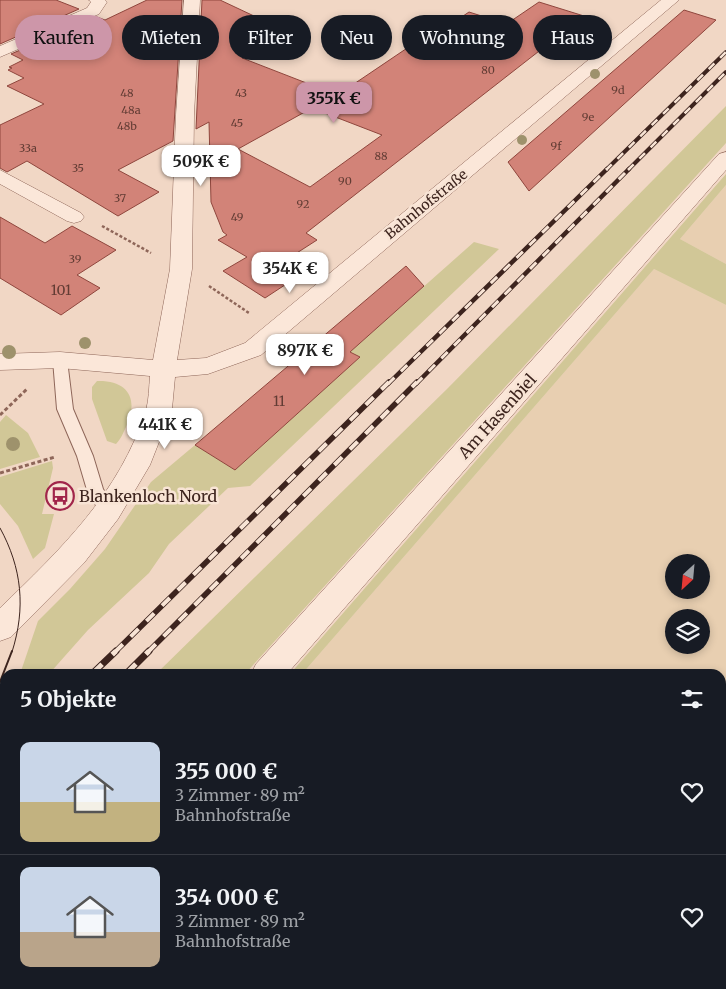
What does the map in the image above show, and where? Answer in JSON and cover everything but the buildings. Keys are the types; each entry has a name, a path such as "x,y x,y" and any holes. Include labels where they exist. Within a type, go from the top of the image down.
{"street":[{"path":"0,52 93,10 99,2 97,0"},
{"path":"0,628 74,554 101,500 137,465 159,410 163,369 181,270 185,115 192,0"},
{"name":"Bahnhofstraße","path":"0,362 60,360 163,369 208,366 253,349 671,0"},
{"name":"Am Hasenbiel","path":"271,669 726,158"},
{"path":"0,176 74,217"}],"lane":[{"path":"60,360 65,409 101,500"}],"path":[{"path":"74,217 83,216 181,270 276,331"},
{"path":"0,473 82,449"}],"shaded area":[{"path":"726,106 726,143 250,669 161,669 447,389"},
{"path":"726,174 726,185 680,239 726,264 726,305 654,269 306,669 294,669"},
{"path":"726,185 726,264 680,239"},
{"path":"474,242 499,249 250,486 228,488 169,544 149,573 88,630 53,669 22,669 38,621 70,589 105,549 151,482 195,445 235,470 360,357 350,352"},
{"path":"654,269 726,305 726,669 306,669"},
{"path":"97,381 117,384 124,388 131,400 130,417 122,436 116,444 107,441 92,399 92,387"},
{"path":"6,415 28,433 40,457 0,469 0,422"},
{"path":"52,461 53,468 42,514 54,514 45,548 33,559 18,526 0,504 0,477"}],"tram line":[{"path":"0,528 13,558 20,588 19,620 12,652"},
{"path":"5,669 12,651"}],"railway":[{"path":"606,170 726,52"},
{"path":"629,169 726,72"},
{"path":"388,384 607,169"},
{"path":"416,384 629,169"},
{"path":"115,652 389,382"},
{"path":"148,652 417,382"},
{"path":"97,669 116,651"},
{"path":"131,669 148,652"}],"place":[{"name":"Blankenloch Nord","path":"60,496"}]}
